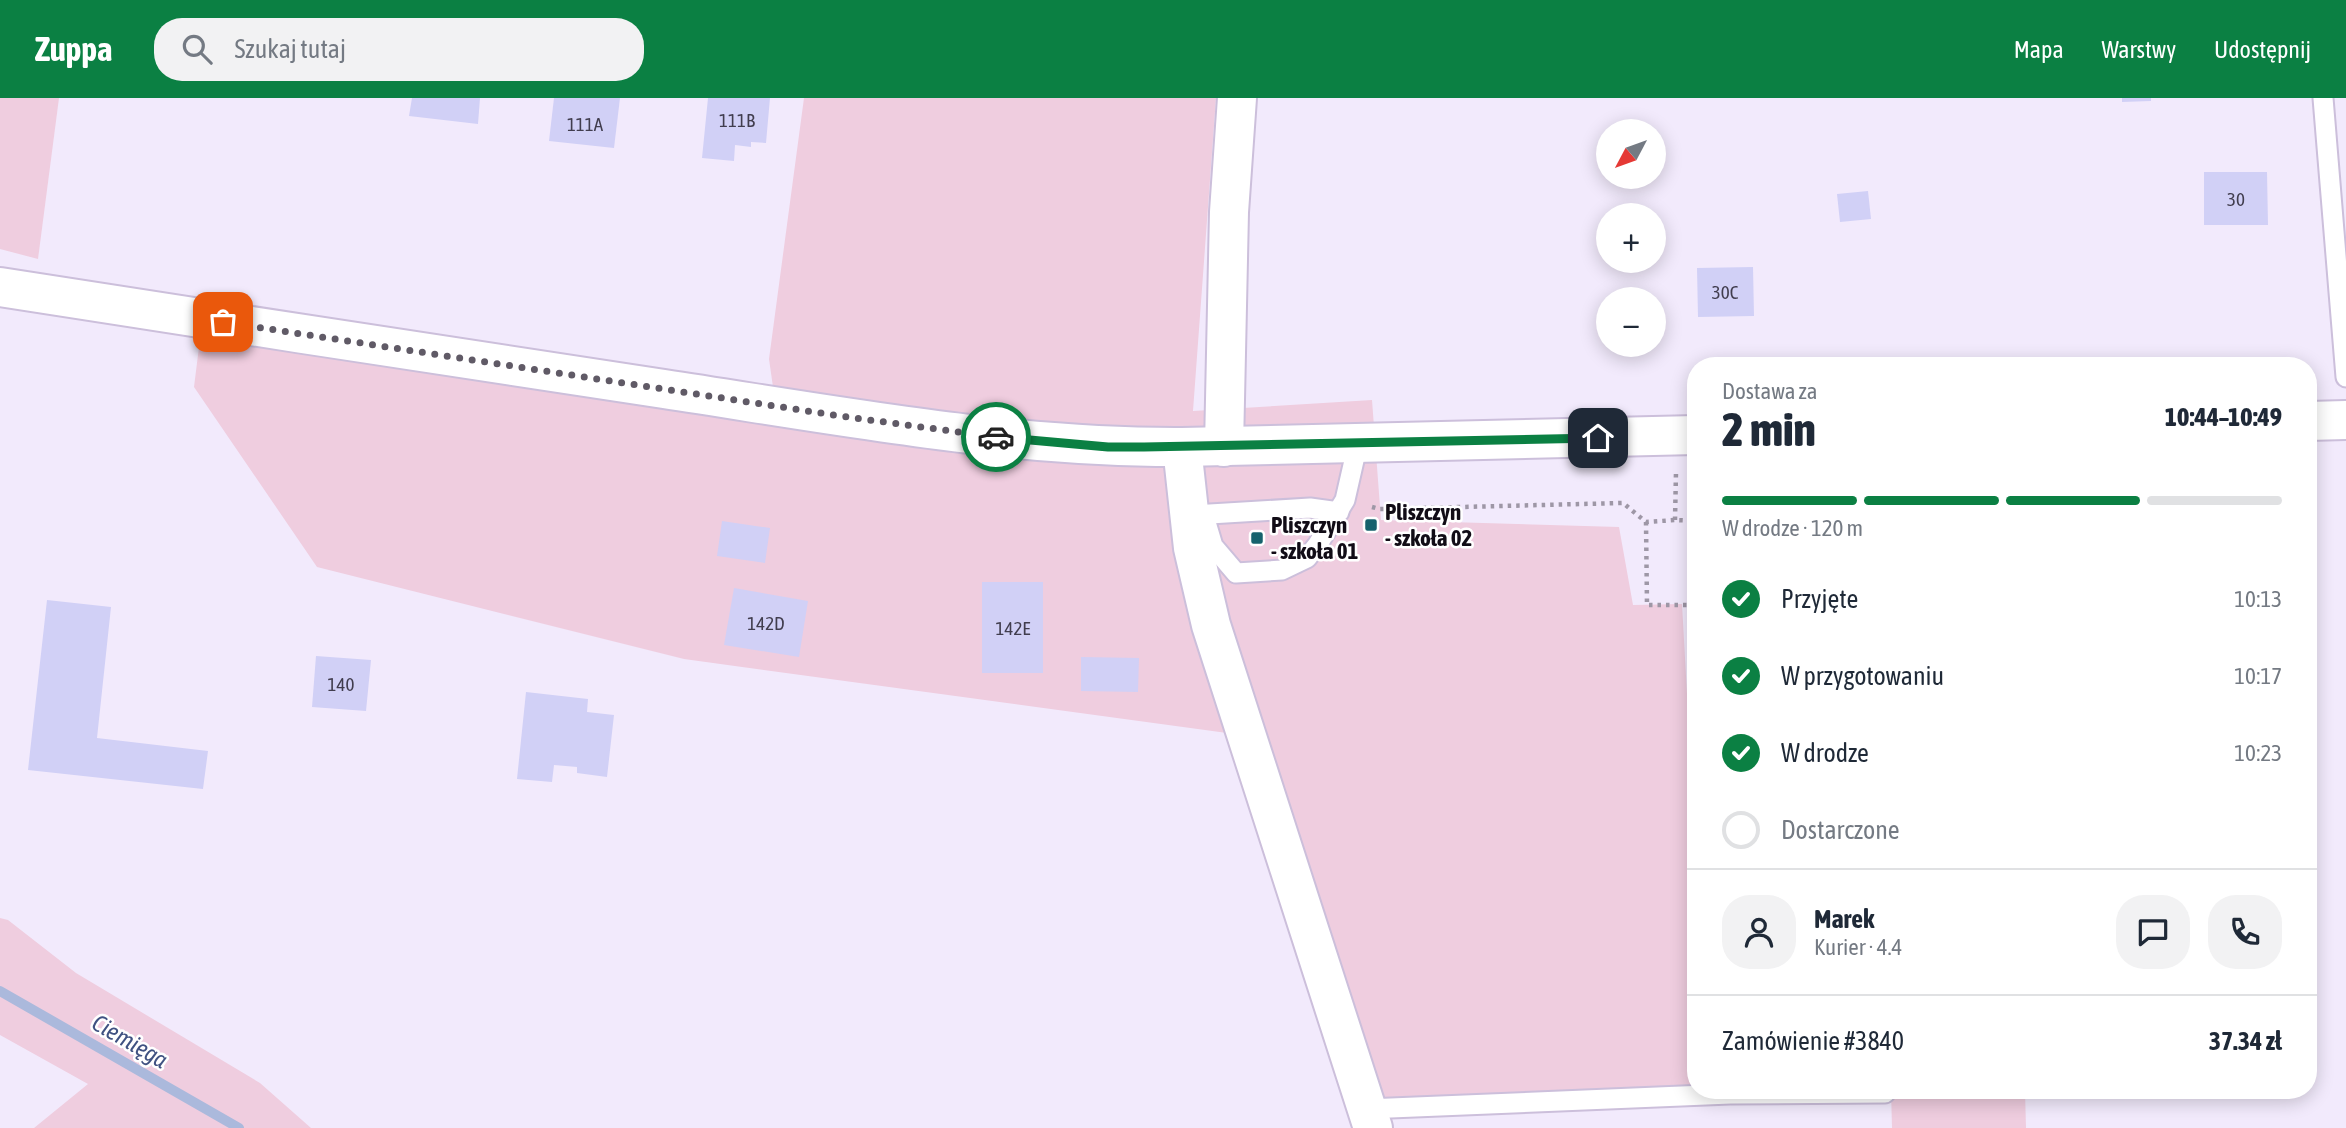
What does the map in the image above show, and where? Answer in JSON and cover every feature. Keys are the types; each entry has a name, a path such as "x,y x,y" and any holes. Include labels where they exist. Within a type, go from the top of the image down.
{"street":[{"path":"1224,447 1229,212 1237,98"},
{"path":"0,288 932,429 1032,441 1108,447 1224,447 1686,435"},
{"path":"2317,421 2346,420"},
{"path":"1182,447 1196,515 1199,580 1211,625 1370,1119"}],"lane":[{"path":"2323,98 2346,377"},
{"path":"1339,512 1310,508 1196,515 1213,547 1236,573 1282,570 1307,558 1339,512 1345,500 1358,443"},
{"path":"1370,1119 1687,1097"}],"path":[{"path":"1675,520 1686,435"},
{"path":"1646,522 1647,605 1687,605"}],"shaded area":[{"path":"0,98 59,98 38,259 0,249"},
{"path":"804,98 1216,98 1193,411 1372,400 1381,520 1619,527 1633,605 1682,604 1687,694 1687,1091 1353,1111 1227,733 684,659 317,567 194,387 204,307 773,387 769,359"},
{"path":"0,918 8,920 76,973 260,1083 311,1128 34,1128 88,1084 0,1035"},
{"path":"1891,1099 2025,1099 2026,1128 1892,1128"}],"building":[{"path":"412,98 480,98 478,124 409,116"},
{"path":"554,98 620,98 614,148 549,141"},
{"path":"708,98 770,98 766,143 751,142 751,147 735,145 734,161 702,158"},
{"path":"2122,98 2151,98 2151,101 2122,102"},
{"path":"2204,172 2267,172 2268,225 2204,225"},
{"path":"1868,191 1871,219 1840,222 1837,194"},
{"path":"1753,267 1754,316 1698,317 1697,268"},
{"path":"722,521 770,528 765,563 717,556"},
{"path":"982,582 1043,582 1043,673 982,673"},
{"path":"734,588 808,601 799,657 724,645"},
{"path":"47,600 111,607 97,738 208,751 203,789 28,770"},
{"path":"316,656 371,660 366,711 312,707"},
{"path":"1081,657 1139,658 1138,692 1081,691"},
{"path":"526,692 588,699 587,712 614,715 607,777 577,773 577,767 554,765 552,782 517,779"}],"waterway":[{"name":"Ciemięga","path":"0,991 239,1128"}],"way so far":[{"path":"223,322 847,417 996,437"}],"place":[{"name":"Pliszczyn - szkoła 02","path":"1371,525"},
{"name":"Pliszczyn - szkoła 01","path":"1257,538"}],"route":[{"path":"996,437 1108,447 1224,447 1598,438"}]}
